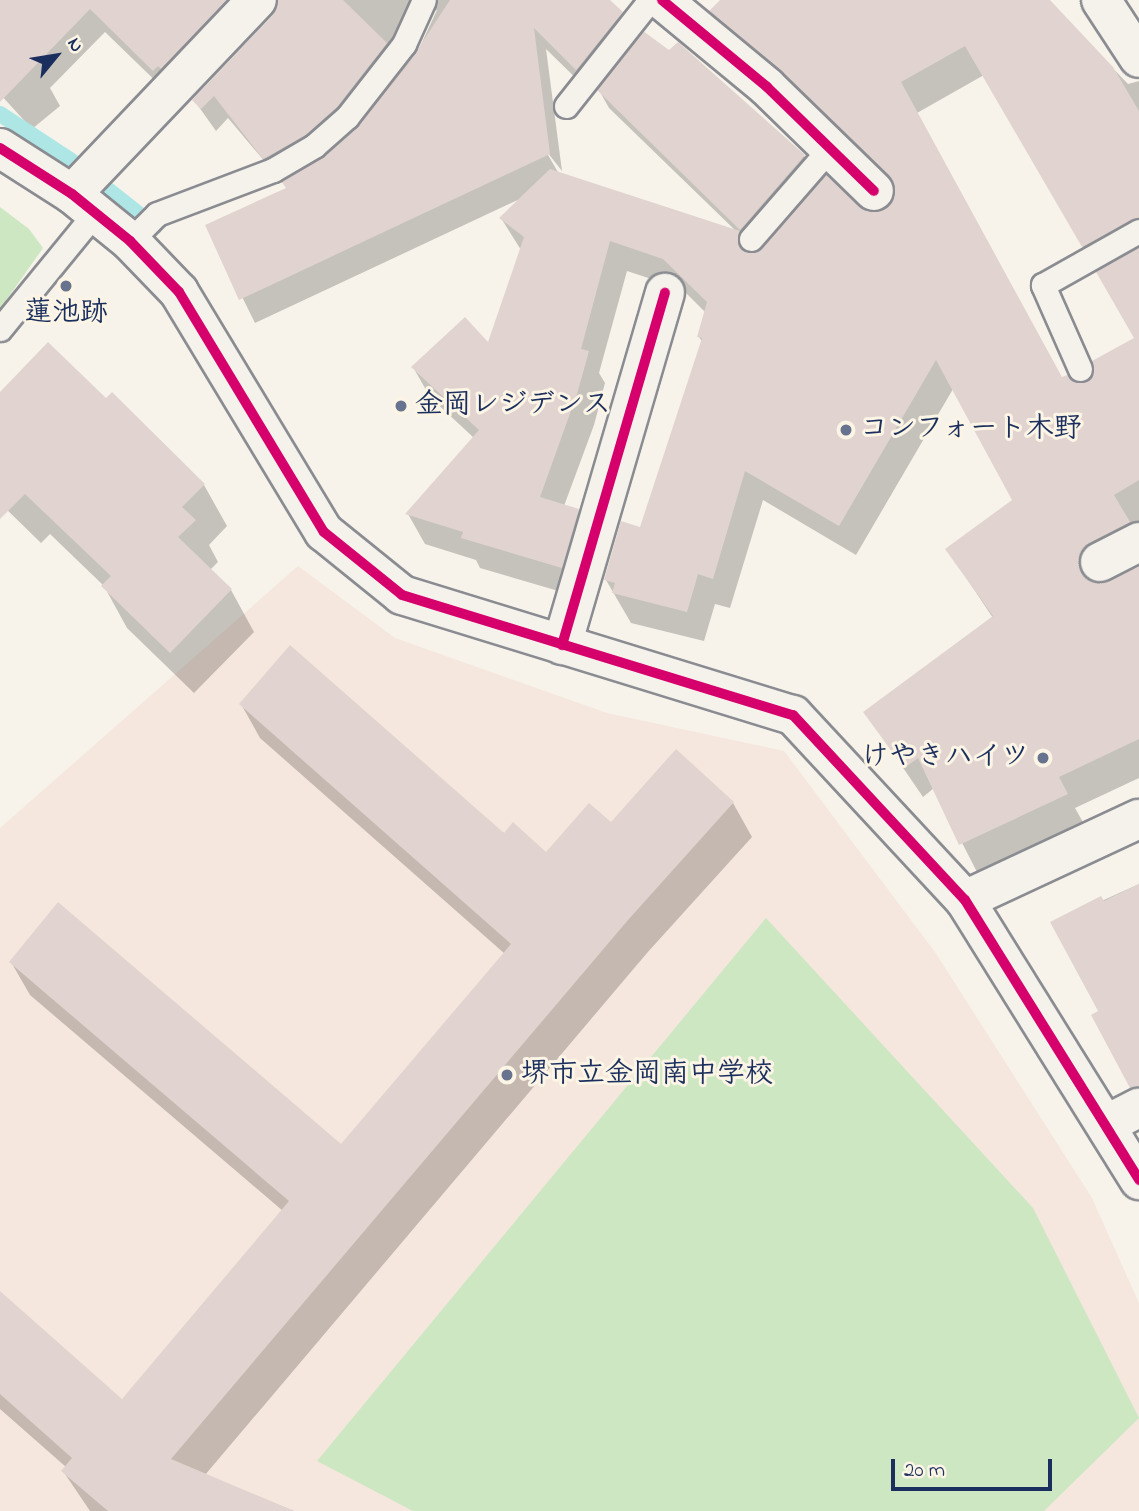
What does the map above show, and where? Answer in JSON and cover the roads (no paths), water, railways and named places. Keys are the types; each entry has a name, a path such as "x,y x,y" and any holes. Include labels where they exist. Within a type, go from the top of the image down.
{"street":[{"path":"84,191 257,0"},
{"path":"663,0 767,87 874,191"},
{"path":"1101,0 1139,58"},
{"path":"0,148 84,191 132,239 179,292 324,532 402,596 793,715 965,900 1123,1116 1139,1181"},
{"path":"562,645 665,293"},
{"path":"1100,562 1139,542"},
{"path":"965,900 1139,819"}],"lane":[{"path":"132,239 157,215 272,170 314,146 347,117 404,44 424,0"},
{"path":"566,106 650,0"},
{"path":"751,239 830,148"},
{"path":"0,329 84,191"},
{"path":"1080,369 1043,285 1139,231"}],"waterway":[{"path":"0,114 70,160 155,227"}],"place":[{"name":"蓮池跡","path":"66,286"},
{"name":"金岡レジデンス","path":"401,406"},
{"name":"コンフォート木野","path":"846,430"},
{"name":"けやきハイツ","path":"1043,758"},
{"name":"堺市立金岡南中学校","path":"507,1075"}]}
